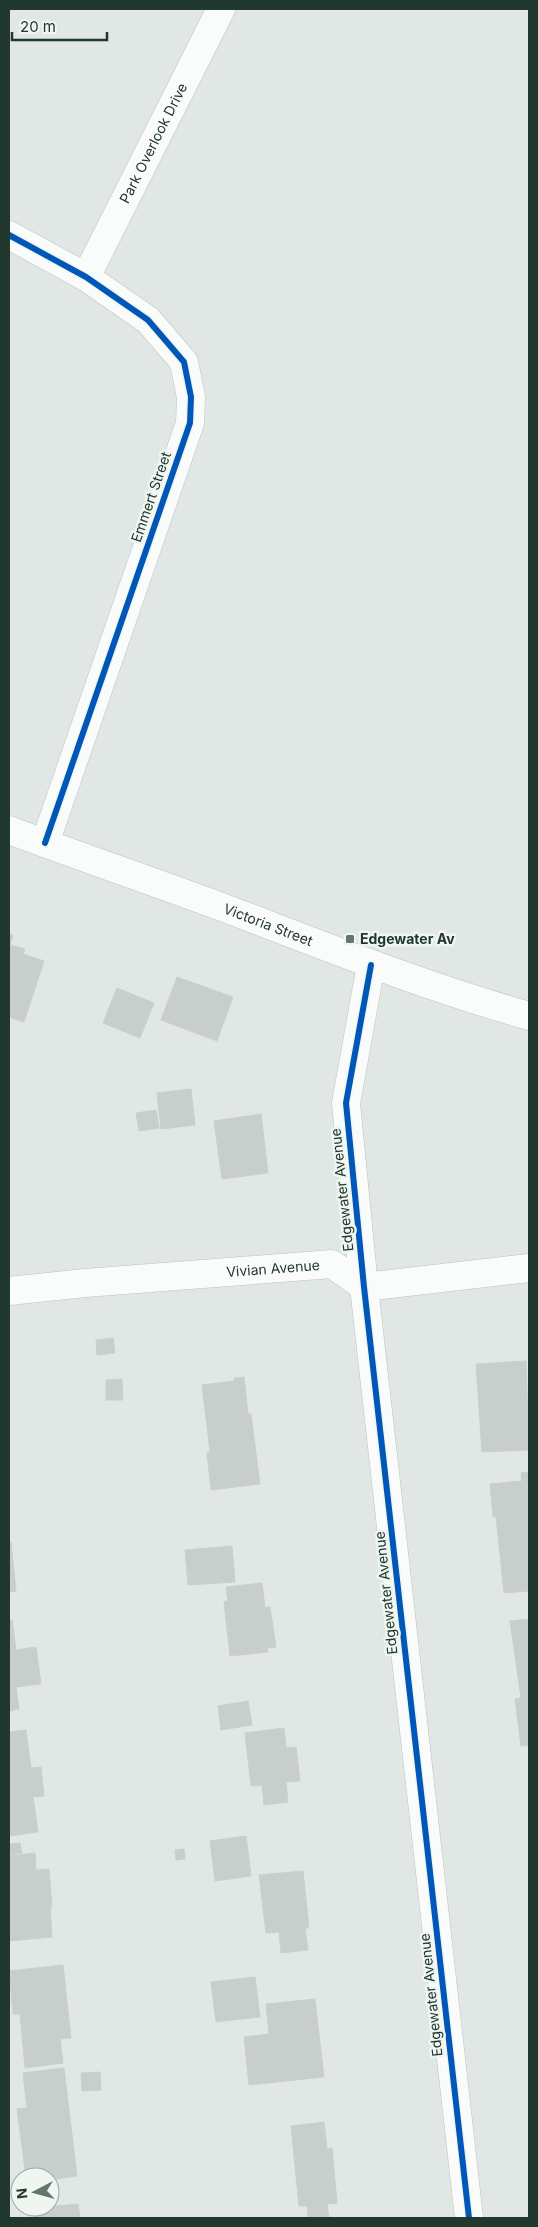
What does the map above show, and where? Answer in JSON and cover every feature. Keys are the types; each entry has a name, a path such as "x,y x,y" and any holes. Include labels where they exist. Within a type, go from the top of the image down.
{"street":[{"name":"Park Overlook Drive","path":"86,277 221,9"},
{"name":"Emmert Street","path":"9,235 86,277 148,320 184,362 191,397 190,423 44,843"},
{"name":"Victoria Street","path":"9,830 152,881 371,965 480,1002 529,1016"},
{"name":"Edgewater Avenue","path":"371,965 346,1103 364,1287 469,2218"},
{"name":"Vivian Avenue","path":"9,1291 85,1283 332,1264 364,1287"},
{"path":"364,1287 529,1268"}],"building":[{"path":"9,934 13,935 10,945 25,949 23,954 44,961 24,1022 9,1017"},
{"path":"177,977 233,997 217,1041 161,1020"},
{"path":"117,988 154,1003 140,1038 103,1023"},
{"path":"191,1089 195,1125 161,1129 157,1093"},
{"path":"156,1110 159,1128 139,1131 136,1113"},
{"path":"261,1114 268,1173 222,1179 214,1121"},
{"path":"113,1338 115,1353 97,1355 96,1340"},
{"path":"526,1361 529,1450 482,1452 476,1364"},
{"path":"244,1377 248,1414 251,1414 260,1484 211,1490 207,1453 210,1452 202,1385 234,1381 234,1378"},
{"path":"122,1379 123,1400 106,1400 106,1380"},
{"path":"529,1472 529,1591 504,1593 496,1517 493,1517 490,1484 522,1481 521,1473"},
{"path":"9,1542 11,1542 16,1591 9,1592"},
{"path":"232,1546 235,1582 188,1585 185,1550"},
{"path":"262,1583 265,1608 270,1607 276,1647 267,1648 268,1652 230,1656 224,1602 228,1601 226,1587"},
{"path":"529,1619 529,1745 521,1746 515,1699 521,1698 510,1621"},
{"path":"12,1620 16,1650 36,1647 41,1684 16,1687 19,1709 9,1711 9,1621"},
{"path":"248,1701 252,1725 221,1730 218,1706"},
{"path":"284,1728 286,1748 296,1747 300,1781 286,1782 288,1802 264,1805 262,1785 251,1786 245,1733"},
{"path":"26,1730 31,1768 41,1767 44,1796 33,1797 38,1832 9,1836 9,1732"},
{"path":"246,1836 251,1876 215,1881 210,1841"},
{"path":"20,1843 22,1853 10,1855 9,1844"},
{"path":"184,1849 185,1859 176,1860 175,1850"},
{"path":"35,1853 36,1870 49,1869 52,1937 9,1941 9,1856"},
{"path":"303,1871 309,1928 305,1928 308,1950 281,1953 279,1932 266,1933 259,1875"},
{"path":"63,1965 71,2038 60,2039 63,2063 25,2068 20,2014 13,2014 9,1971"},
{"path":"255,1977 260,2017 216,2022 211,1982"},
{"path":"315,1999 324,2077 249,2085 244,2037 269,2034 266,2004"},
{"path":"64,2068 77,2176 60,2179 60,2167 25,2167 17,2109 27,2108 23,2073"},
{"path":"100,2072 101,2090 82,2091 81,2073"},
{"path":"324,2122 327,2149 332,2148 337,2203 327,2204 329,2218 308,2218 307,2206 299,2206 291,2126"},
{"path":"78,2204 80,2218 35,2218 60,2217 60,2206"}],"cycle path":[{"path":"9,235 86,277 148,320 184,362 191,397 190,423 45,843"},
{"path":"371,965 346,1103 364,1287 469,2218"}],"place":[{"name":"Edgewater Av","path":"350,939"}]}
